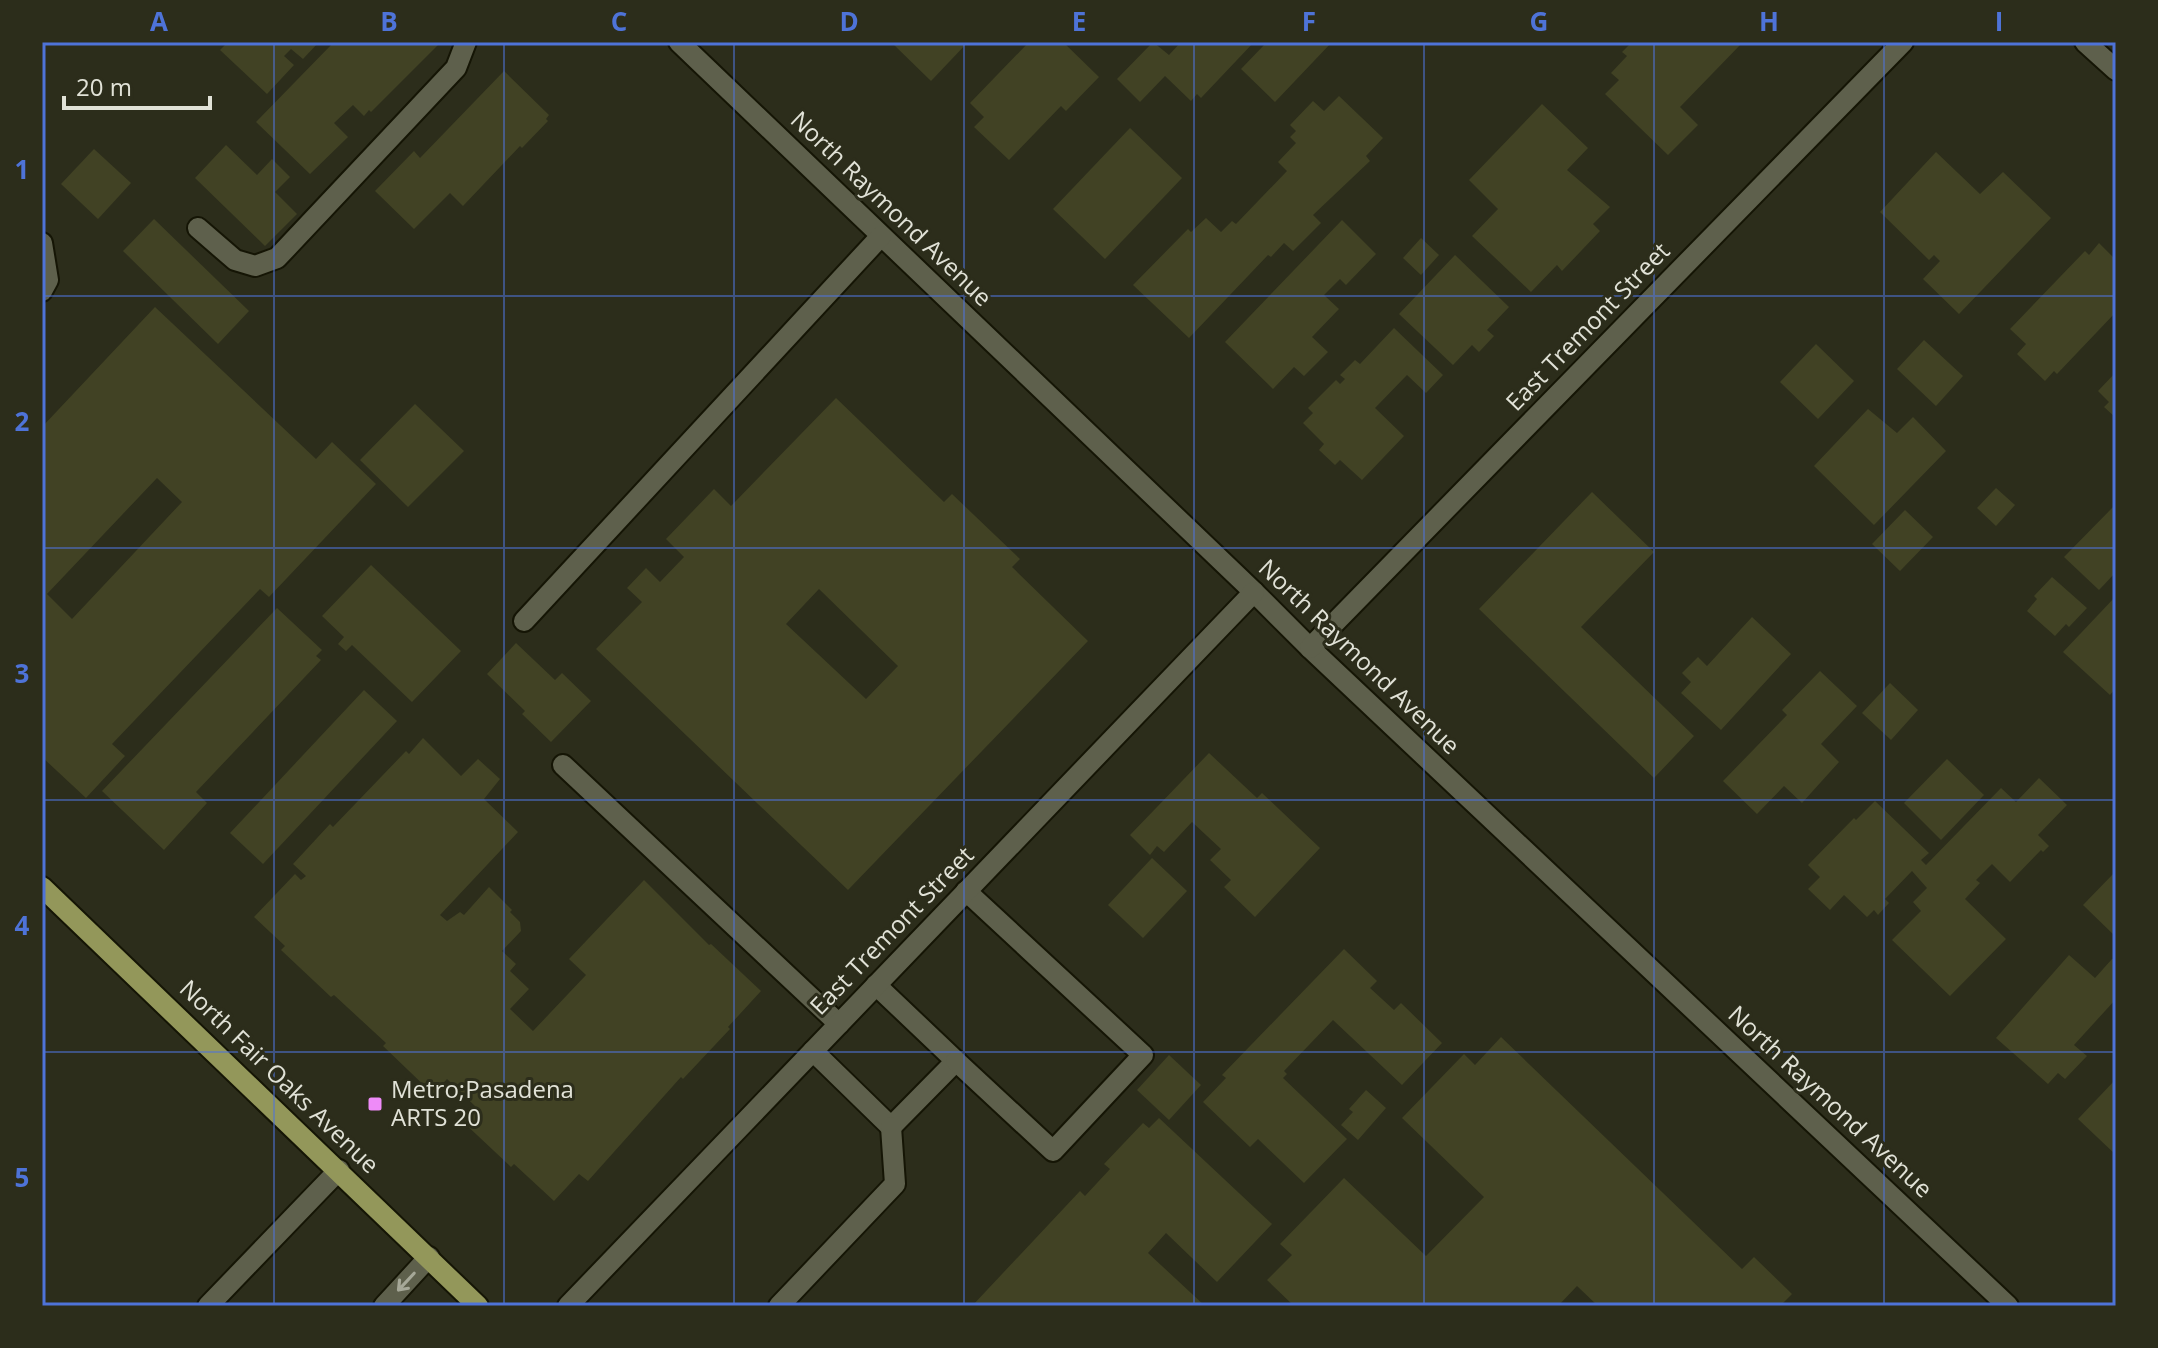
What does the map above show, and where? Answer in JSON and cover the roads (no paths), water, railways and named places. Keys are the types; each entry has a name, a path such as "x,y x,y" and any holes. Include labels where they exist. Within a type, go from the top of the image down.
{"main road":[{"name":"North Fair Oaks Avenue","path":"42,887 478,1306"}],"street":[{"path":"198,228 235,260 255,266 277,258 456,68 466,42"},
{"name":"North Raymond Avenue","path":"679,42 1310,648 2002,1304"},
{"name":"East Tremont Street","path":"1310,648 1903,42"},
{"path":"2085,42 2116,70"},
{"path":"524,621 881,236"},
{"path":"42,243 48,280 42,291"},
{"name":"East Tremont Street","path":"568,1306 1254,592"},
{"path":"563,765 839,1024"},
{"path":"876,985 1053,1151 1143,1055 966,891"},
{"path":"779,1306 895,1184 891,1127 813,1051"},
{"path":"891,1127 956,1061"},
{"path":"208,1306 339,1170"},
{"path":"384,1306 429,1257"}],"place":[{"name":"Metro;Pasadena ARTS 20","path":"375,1104"}]}
